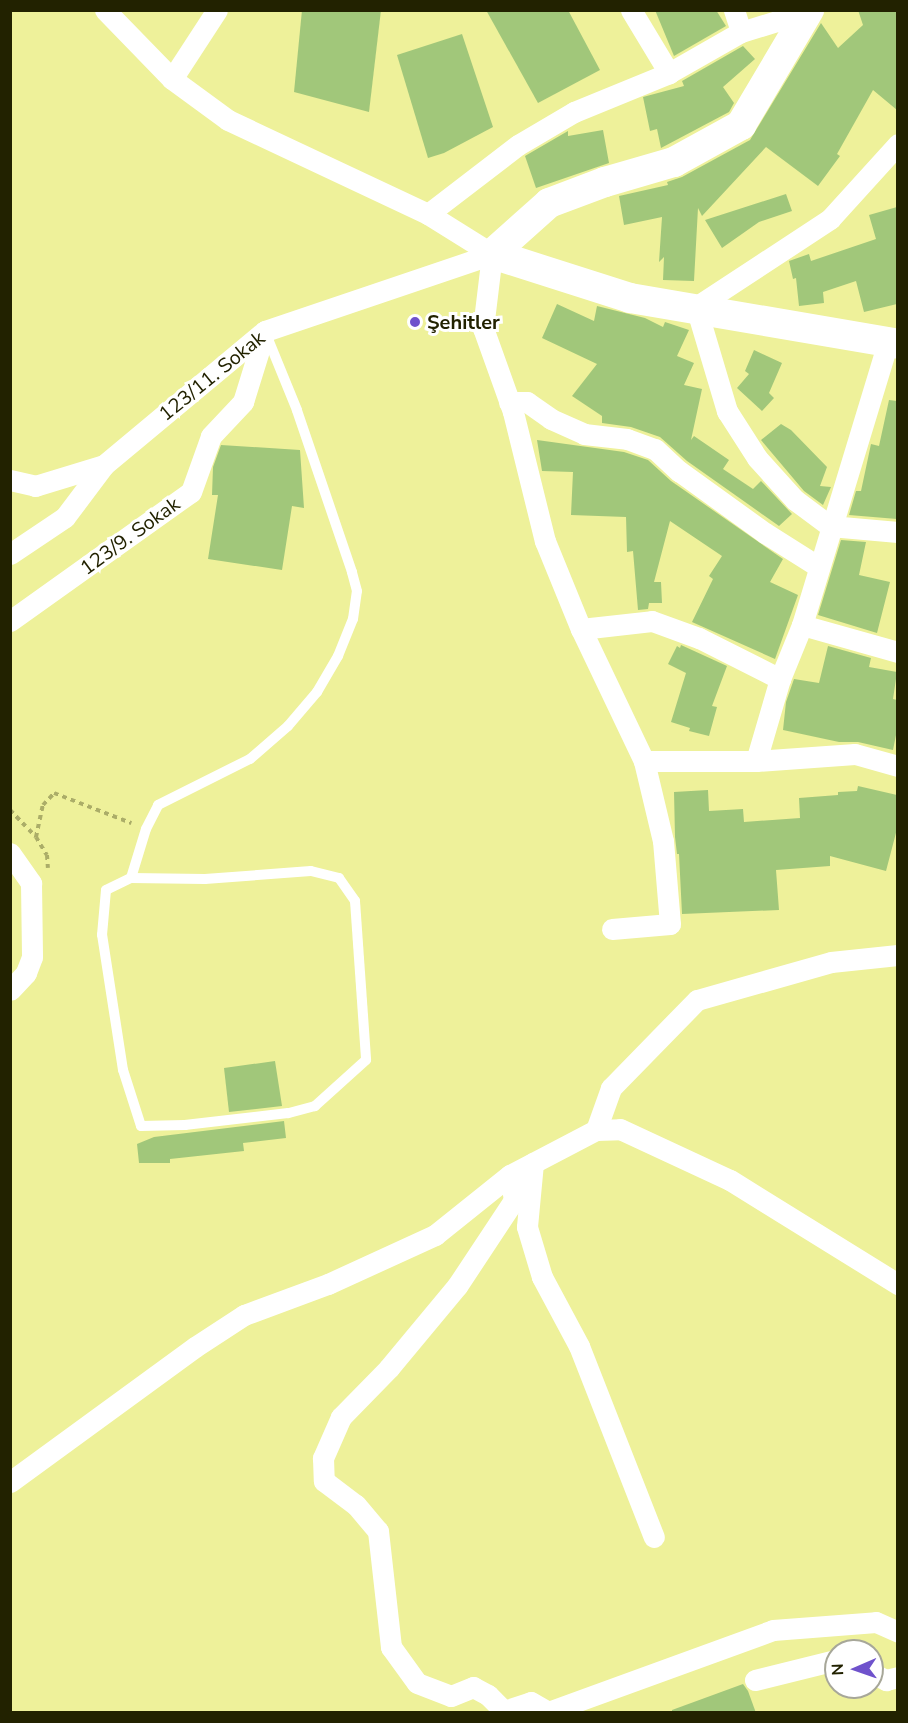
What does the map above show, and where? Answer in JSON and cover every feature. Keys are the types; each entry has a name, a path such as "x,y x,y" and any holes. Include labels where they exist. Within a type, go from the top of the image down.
{"street":[{"path":"105,10 172,79 228,120 428,214 492,254 630,298 696,307 893,343 830,526 802,626 780,679 756,761"},
{"path":"172,79 217,10"},
{"path":"631,10 669,73"},
{"path":"734,10 741,32"},
{"path":"428,214 518,145 574,112 669,73 741,32 807,11"},
{"path":"612,929 669,924 663,841 644,761 580,629 545,541 509,402 483,328 492,254 549,203 605,182 674,162 741,125 807,11"},
{"path":"696,307 830,219 897,144"},
{"name":"123/11. Sokak","path":"10,480 35,486 104,465 265,331 492,254"},
{"path":"696,307 727,411 756,458 795,500 830,526 897,532"},
{"name":"123/9. Sokak","path":"10,621 191,492 211,436 243,402 265,331"},
{"path":"509,402 527,402 551,420 584,434 627,439 655,449 679,471 765,533 819,567"},
{"path":"10,554 65,518 104,465"},
{"path":"580,629 652,621 699,638 780,679"},
{"path":"802,626 897,652"},
{"path":"644,761 756,761 855,754 897,766"},
{"path":"10,853 31,883 31,966 10,990"},
{"path":"596,1130 610,1088 697,1000 831,962 897,955"},
{"path":"10,1482 186,1353 244,1315 327,1284 435,1235 510,1175 596,1130 620,1129 730,1180 897,1284"},
{"path":"532,1163 527,1227 542,1277 579,1346 654,1537"},
{"path":"510,1175 514,1200 464,1277 389,1368 341,1418 323,1458 324,1481 356,1505 378,1531 391,1647 417,1683 451,1696 472,1687 488,1695 504,1711 531,1702 548,1712 772,1630 876,1622 897,1632"},
{"path":"755,1680 824,1663"}],"lane":[{"path":"130,878 205,879 311,871 339,878 355,901 366,1060 315,1106 288,1113 185,1125 141,1126 123,1070 102,935 106,891 130,878 146,829 158,805 250,759 288,726 316,692 338,656 353,619 357,591 352,572 297,410 265,331"}],"path":[{"path":"36,837 43,805 54,793 146,829"}],"building":[{"path":"302,10 381,10 369,112 294,92"},
{"path":"486,10 568,10 600,70 538,103"},
{"path":"655,10 716,10 726,26 674,56"},
{"path":"858,10 897,10 897,110 873,90 837,154 840,156 818,186 766,147 702,216 698,208 694,281 663,280 664,257 659,262 662,217 624,225 619,196 668,185 667,182 682,177 750,140 821,23 838,48 863,25"},
{"path":"462,34 493,127 444,153 428,158 397,55"},
{"path":"743,46 755,59 723,87 734,103 729,112 661,148 657,129 650,131 643,97 684,86 682,81"},
{"path":"603,130 609,163 536,188 525,156 568,131 568,136"},
{"path":"786,194 792,211 759,222 722,248 705,220"},
{"path":"897,207 897,304 864,312 856,281 823,292 824,303 799,306 796,278 793,279 789,261 809,254 811,261 876,239 869,215"},
{"path":"557,304 594,321 597,306 645,318 663,327 665,322 689,330 677,356 694,363 684,385 702,389 691,440 694,436 729,460 723,469 753,489 761,481 792,514 779,526 687,461 660,437 631,427 602,423 602,416 572,396 597,364 542,338"},
{"path":"754,350 782,363 769,393 774,398 762,411 737,388 749,374 745,371"},
{"path":"889,400 897,401 897,519 849,515 856,491 861,491 871,444 879,446"},
{"path":"781,424 791,430 827,467 820,486 831,487 823,505 804,491 761,440"},
{"path":"537,440 624,452 648,460 671,481 783,559 770,582 798,595 775,659 692,622 713,579 709,576 722,556 670,521 654,582 661,582 662,603 649,603 648,609 638,610 633,551 627,552 626,517 571,515 573,472 542,471"},
{"path":"221,445 300,450 304,508 292,506 282,570 208,559 218,495 212,495 213,467"},
{"path":"841,540 866,542 859,575 890,582 877,633 818,615"},
{"path":"681,645 727,666 712,706 717,707 709,736 689,731 690,728 671,722 686,673 668,664 677,646 680,648"},
{"path":"828,646 871,658 869,667 897,672 893,699 897,700 897,730 893,750 783,730 786,702 794,679 819,683"},
{"path":"858,786 897,795 897,829 886,871 830,856 830,866 776,870 779,910 682,914 679,854 677,854 675,837 674,792 708,790 709,811 743,809 744,822 800,818 799,798 838,795 838,792 857,791"},
{"path":"275,1061 282,1106 229,1112 224,1068"},
{"path":"284,1121 286,1138 243,1143 244,1151 170,1159 170,1163 139,1163 137,1144 154,1137"},
{"path":"743,1684 756,1713 672,1713 672,1710"}],"place":[{"name":"Şehitler","path":"415,322"}]}
